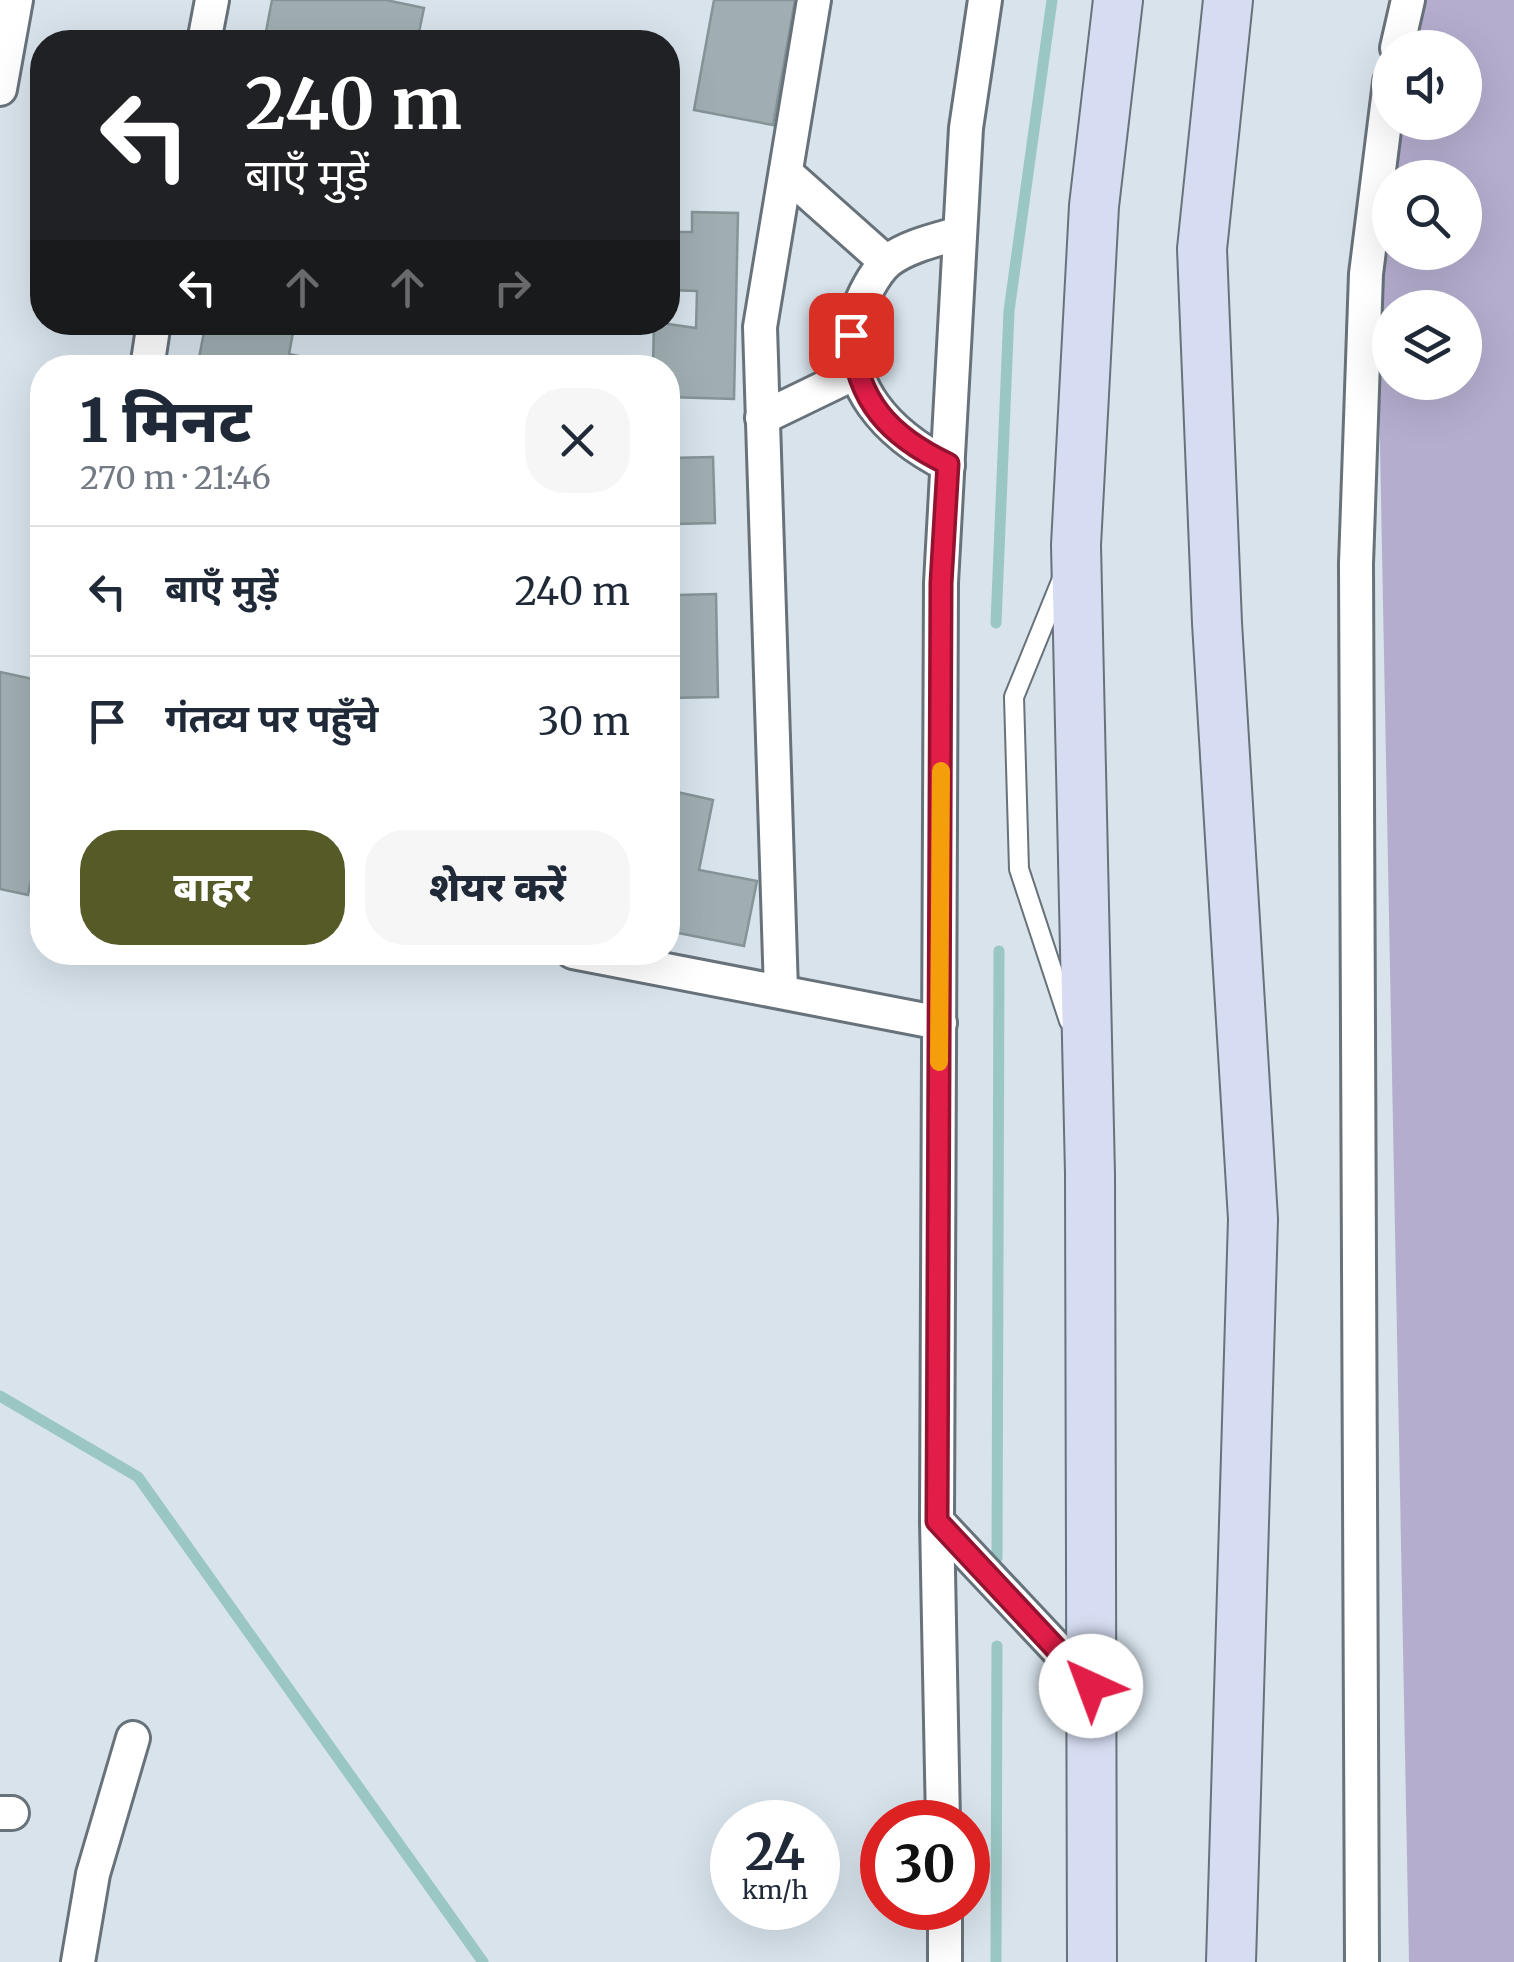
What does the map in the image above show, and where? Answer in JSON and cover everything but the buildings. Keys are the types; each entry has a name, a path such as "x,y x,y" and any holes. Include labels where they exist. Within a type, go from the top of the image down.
{"main road":[{"path":"1092,1962 1088,1078 1076,546 1094,206 1118,0"},
{"path":"1228,0 1202,249 1217,622 1252,1219 1230,1962"}],"street":[{"path":"0,89 16,0"},
{"path":"206,30 212,0"},
{"path":"781,991 760,327 814,0"},
{"path":"943,1800 937,1521 941,583 966,128 986,0"},
{"path":"1402,30 1408,0"},
{"path":"1362,1962 1356,545 1366,274 1383,140"},
{"path":"786,173 886,262"},
{"path":"948,464 919,450 879,416 855,373 851,335 862,300 886,262 920,245 960,233"},
{"path":"762,418 855,373"},
{"path":"642,965 940,1023"},
{"path":"937,1521 1091,1686"},
{"path":"78,1962 93,1874 133,1738"},
{"path":"944,1930 945,1962"}],"lane":[{"path":"1076,546 1014,697 1020,870 1088,1078"}],"shaded area":[{"path":"1396,0 1514,0 1514,1962 1409,1962 1379,400 1482,400 1482,290 1377,290 1377,270 1482,270 1482,160 1375,160 1374,140 1482,140 1482,30 1391,30"}],"waterway":[{"path":"996,623 1009,311 1052,0"},
{"path":"997,1558 999,951"},
{"path":"0,1396 138,1477 483,1962"},
{"path":"996,1962 997,1646"}],"slow traffic":[{"path":"939,1062 941,771"}],"route":[{"path":"851,335 855,373 879,416 919,450 948,464 941,583 937,1521 1091,1686"}]}
